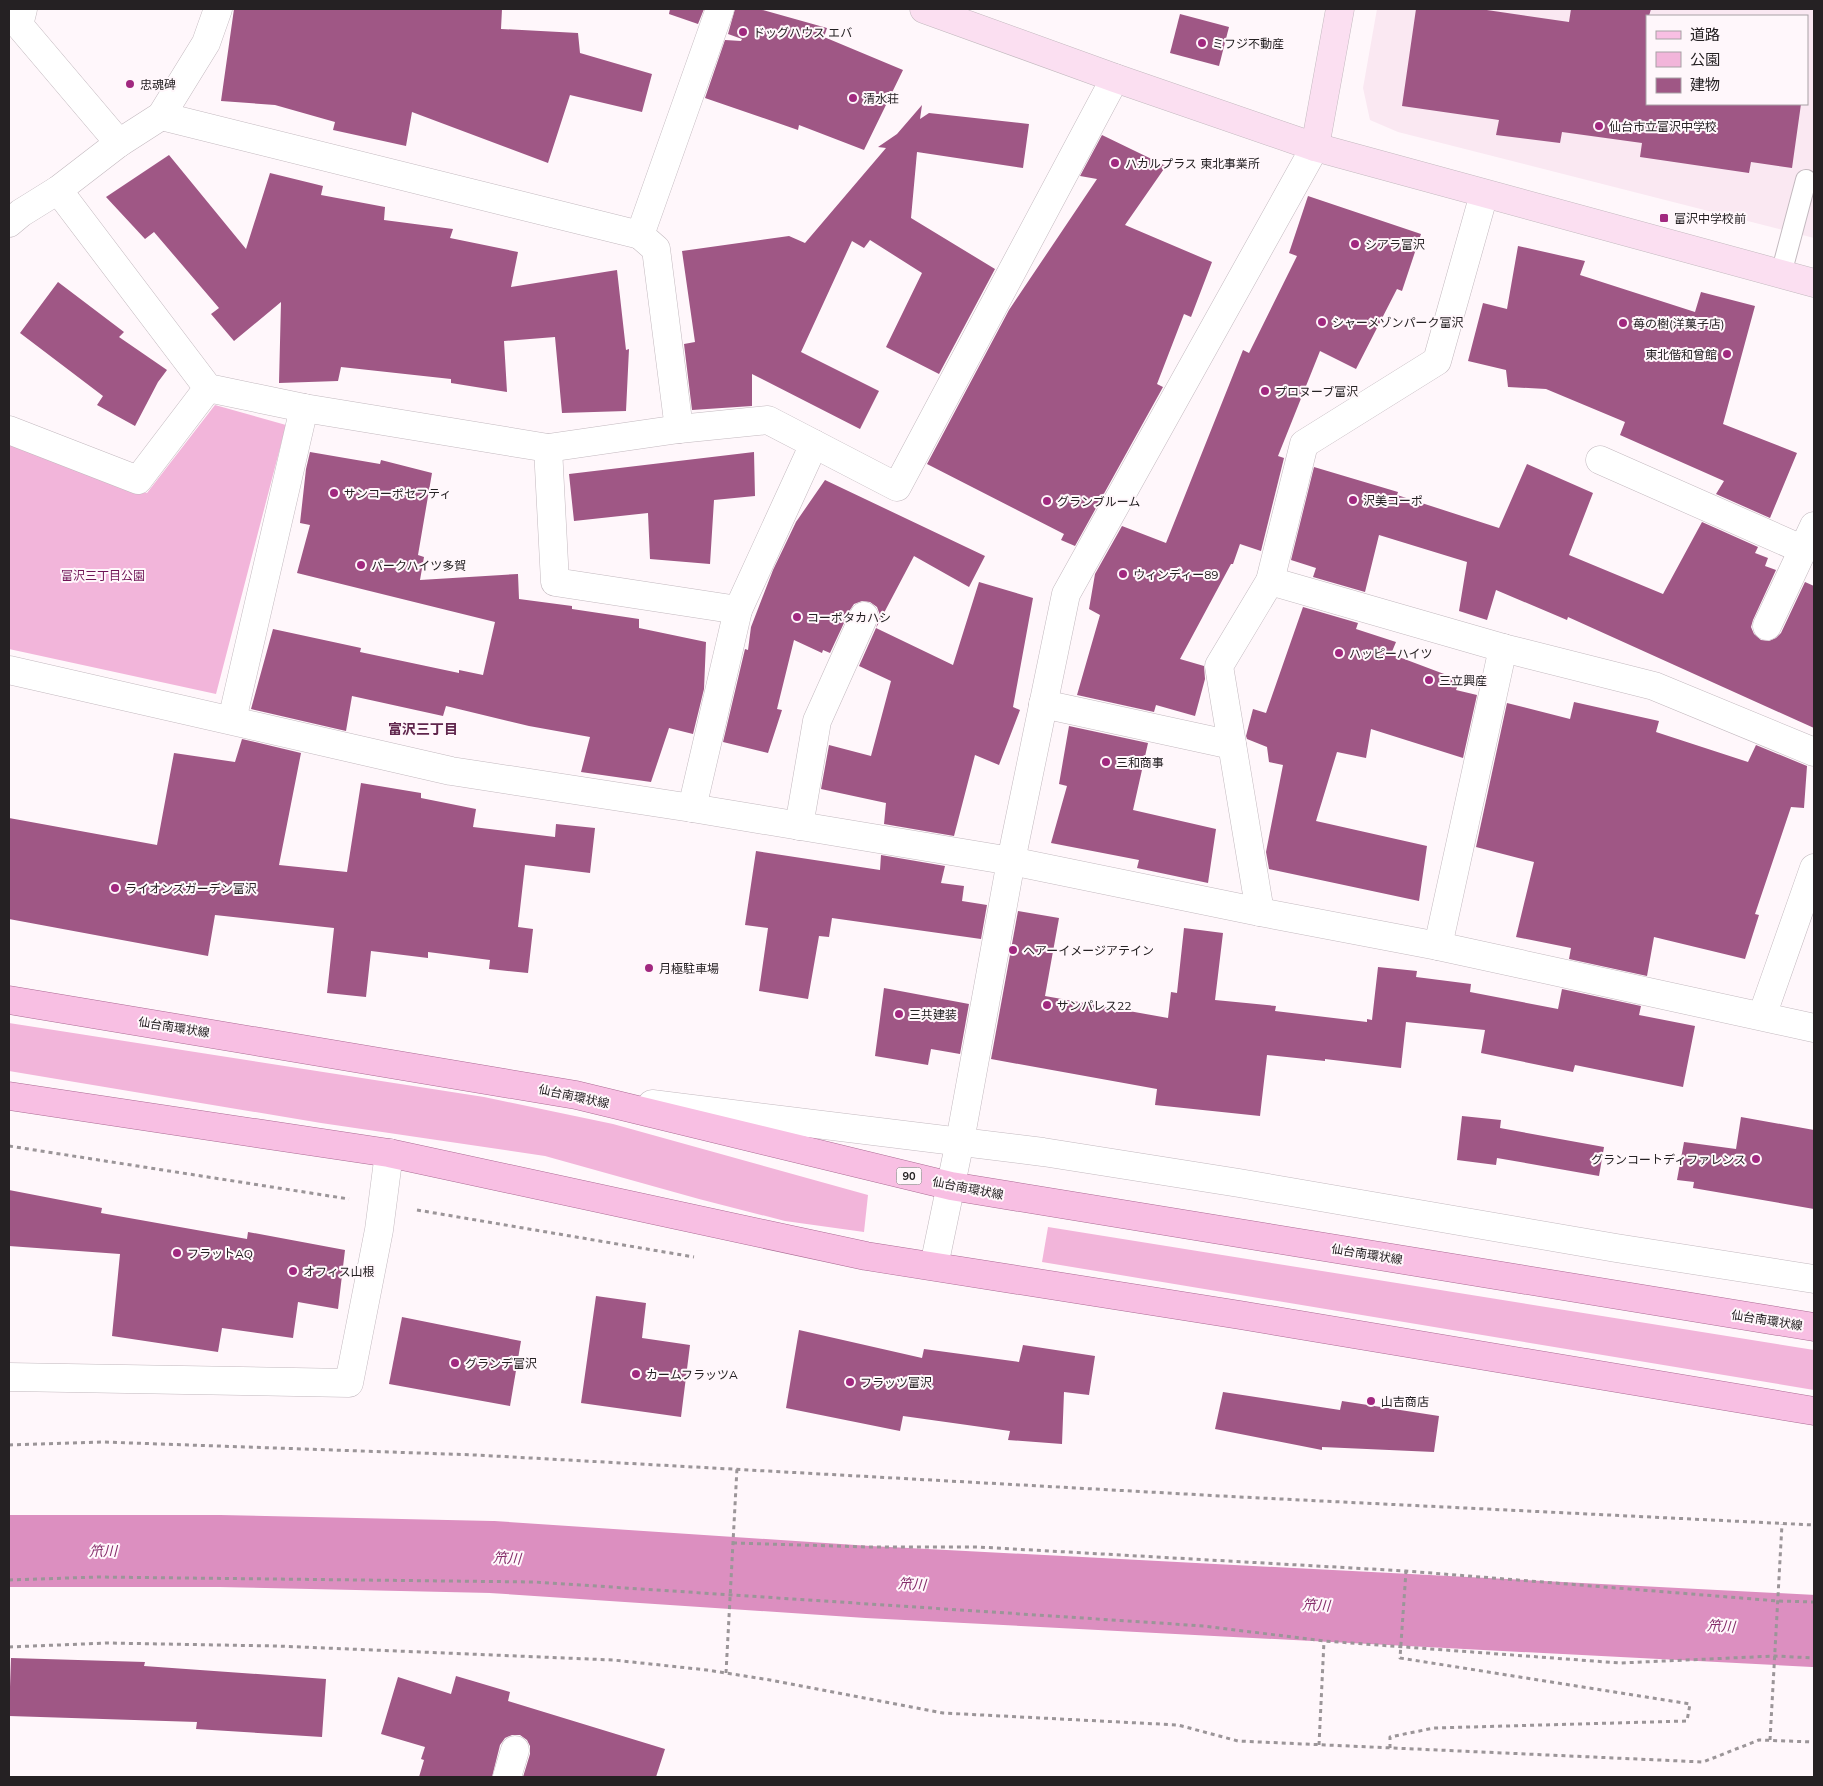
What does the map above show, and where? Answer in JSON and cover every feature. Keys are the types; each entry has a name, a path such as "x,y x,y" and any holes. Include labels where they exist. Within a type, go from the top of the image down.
{"main road":[{"name":"仙台南環状線","path":"9,1000 576,1094 951,1186 1814,1327"},
{"path":"9,1096 389,1154 866,1256 1240,1315 1814,1411"}],"street":[{"path":"23,9 19,25 119,143"},
{"path":"9,223 21,213 58,190 119,143 161,116 206,43 218,9"},
{"path":"640,234 720,9"},
{"path":"924,9 1315,147 1814,283"},
{"path":"934,1266 960,1141 1011,861 1066,594 1315,147 1340,9"},
{"path":"58,190 208,388 304,408 548,448 679,429 768,420 897,487 1115,78"},
{"path":"161,116 640,234 656,249 679,429"},
{"path":"1260,912 1219,666 1270,581 1304,444 1437,361 1484,194"},
{"path":"9,430 138,480 208,388"},
{"path":"232,720 304,408"},
{"path":"692,808 738,610 814,444"},
{"path":"548,448 554,582 738,610"},
{"path":"1600,460 1809,538 1767,626"},
{"path":"1270,581 1503,648 1654,686 1814,752"},
{"path":"799,826 817,720 864,616"},
{"path":"1438,946 1503,648"},
{"path":"9,670 450,771 692,808 1011,861 1438,946 1814,1028"},
{"path":"1043,704 1232,745"},
{"path":"1762,1016 1814,868"},
{"path":"576,1094 1043,1152 1239,1183 1616,1248 1814,1279"},
{"path":"9,1377 349,1383 380,1221 389,1154"},
{"path":"508,1777 515,1750"}],"lane":[{"path":"1782,274 1806,180"}],"path":[{"path":"9,1445 103,1442 476,1455 1220,1496 1814,1525"},
{"path":"726,1673 737,1468"},
{"path":"1770,1740 1782,1524"},
{"path":"733,1544 978,1547 1406,1571 1778,1601 1814,1602"},
{"path":"1390,1748 1390,1737 1434,1728 1687,1722 1690,1704 1400,1658 1406,1571"},
{"path":"9,1580 98,1577 535,1582 1204,1626 1324,1641 1620,1663 1775,1656 1814,1658"},
{"path":"1319,1745 1324,1641"},
{"path":"9,1647 107,1643 276,1646 613,1660 726,1673 943,1713 1178,1725 1238,1741 1703,1762 1759,1740 1814,1742"}],"shaded area":[{"name":"仙台市立富沢中学校","path":"1377,9 1814,9 1814,238 1398,132 1370,120 1363,88"}],"green space":[{"name":"富沢三丁目公園","path":"215,405 286,425 216,694 9,649 9,442 147,493"},
{"path":"9,1023 484,1097 613,1124 868,1195 864,1232 785,1221 545,1156 321,1123 9,1071"},
{"path":"1048,1227 1814,1350 1814,1390 1042,1262"}],"building":[{"path":"234,9 502,9 501,29 578,33 580,53 652,74 642,112 570,95 548,163 412,112 406,146 333,130 335,122 275,105 221,101"},
{"path":"670,9 704,9 698,24 669,14"},
{"path":"735,9 759,9 827,28 824,37 903,70 864,150 799,125 798,130 705,98 725,40 741,41 742,39 728,34"},
{"path":"1416,9 1480,9 1569,22 1571,9 1651,9 1649,15 1646,15 1646,105 1801,105 1792,168 1751,162 1749,173 1640,157 1642,143 1562,132 1560,143 1496,135 1499,120 1402,106"},
{"path":"1180,14 1229,27 1219,66 1170,53"},
{"path":"922,105 920,119 929,113 1029,124 1023,168 917,152 911,218 995,269 939,374 886,347 922,273 870,240 864,248 852,241 801,352 879,391 860,429 752,374 752,406 692,410 684,344 695,342 682,251 789,236 805,243 886,148 878,147 897,134"},
{"path":"1102,135 1166,166 1125,225 1212,262 1191,317 1184,314 1157,384 1163,387 1075,546 1061,540 1064,534 927,464 1009,310 1097,179 1080,176"},
{"path":"169,155 246,249 270,173 323,186 321,195 385,207 384,220 453,229 450,238 518,252 511,287 617,270 626,350 629,349 626,411 562,413 555,337 504,341 507,392 451,383 451,379 341,367 338,381 279,383 281,302 234,341 211,314 219,308 154,232 145,239 106,197"},
{"path":"1308,196 1421,234 1402,291 1397,289 1356,369 1320,351 1278,456 1284,458 1261,551 1240,544 1233,564 1231,564 1180,659 1204,666 1205,679 1195,716 1156,705 1154,712 1077,695 1100,615 1089,609 1095,574 1122,526 1166,543 1243,350 1249,353 1297,256 1289,253"},
{"path":"1518,246 1585,261 1580,275 1695,312 1701,292 1755,306 1723,424 1797,453 1770,518 1716,494 1724,481 1620,435 1625,422 1546,389 1508,387 1506,370 1468,361 1483,303 1507,309"},
{"path":"58,282 124,332 119,337 167,370 158,382 135,426 97,405 103,396 20,333"},
{"path":"310,452 380,464 381,460 432,473 418,555 424,557 420,580 518,574 519,599 572,606 572,609 639,619 639,628 706,642 704,689 693,734 669,728 651,782 581,772 590,737 529,726 446,706 443,716 352,696 346,731 251,709 273,629 361,648 360,652 459,673 459,670 483,675 495,622 297,573 310,525 300,523 306,469"},
{"path":"754,452 755,496 714,500 710,564 650,559 648,513 574,521 569,474"},
{"path":"1527,464 1593,493 1569,555 1663,594 1702,522 1758,547 1755,553 1768,558 1765,566 1776,570 1751,627 1754,634 1761,640 1769,641 1781,633 1805,582 1814,586 1814,728 1568,617 1567,620 1496,590 1487,620 1459,611 1467,562 1379,535 1365,592 1313,577 1316,568 1291,560 1314,467 1398,492 1397,495 1499,528"},
{"path":"825,480 985,556 969,587 914,556 876,628 880,615 877,607 870,602 862,601 854,604 850,610 830,653 823,650 822,653 794,640 777,709 782,710 768,753 723,742 745,649 748,650 751,627 773,570 796,522"},
{"path":"979,582 1033,598 1013,707 1020,710 999,765 975,755 954,836 884,824 886,803 821,789 829,745 871,756 891,681 859,666 876,628 953,665"},
{"path":"1303,607 1358,623 1356,629 1396,642 1391,654 1460,680 1456,690 1477,695 1463,758 1371,729 1366,758 1337,752 1316,821 1427,846 1419,901 1269,869 1266,852 1283,765 1269,762 1267,747 1247,739 1246,736 1253,709 1266,713"},
{"path":"1574,702 1659,721 1656,732 1748,762 1756,745 1807,766 1804,808 1791,807 1755,914 1759,915 1745,959 1654,937 1647,976 1569,959 1571,948 1516,937 1534,862 1476,847 1507,703 1570,719"},
{"path":"1069,726 1148,743 1133,810 1216,829 1208,883 1137,868 1139,860 1051,843 1067,786 1059,784"},
{"path":"242,739 301,753 279,865 347,872 361,783 421,793 421,798 476,809 473,827 555,837 556,824 595,828 590,873 525,865 518,927 533,929 528,973 489,969 490,960 428,952 428,958 371,951 366,997 327,993 334,928 215,915 208,956 9,919 9,818 157,845 174,753 235,762"},
{"path":"756,851 880,870 881,855 945,866 941,883 964,886 962,901 987,905 981,939 832,918 829,937 819,936 808,999 759,991 768,928 745,925"},
{"path":"1018,911 1059,918 1045,996 1168,1018 1171,992 1177,993 1184,928 1223,933 1215,1000 1276,1006 1275,1011 1367,1022 1367,1019 1372,1020 1378,967 1417,971 1416,977 1471,984 1470,992 1558,1009 1562,989 1641,1006 1639,1015 1695,1026 1683,1087 1575,1065 1573,1072 1481,1053 1485,1030 1406,1022 1401,1068 1325,1059 1325,1061 1267,1055 1260,1116 1155,1105 1157,1089 991,1059"},
{"path":"884,988 969,1004 960,1054 931,1049 928,1065 875,1056"},
{"path":"1462,1116 1501,1120 1500,1128 1604,1147 1599,1176 1497,1158 1496,1165 1457,1160"},
{"name":"グランコートディファレンス","path":"1741,1117 1814,1130 1814,1209 1693,1188 1694,1182 1677,1180 1684,1142 1736,1149"},
{"path":"9,1190 102,1208 101,1213 247,1239 248,1232 345,1250 338,1309 298,1302 293,1338 222,1328 218,1352 112,1336 120,1254 9,1246"},
{"name":"カームフラッツA","path":"596,1296 646,1303 642,1338 690,1345 681,1417 581,1403"},
{"name":"グランデ富沢","path":"402,1317 521,1341 510,1406 389,1384"},
{"path":"799,1330 922,1358 924,1349 1019,1362 1023,1345 1095,1356 1089,1395 1064,1392 1062,1444 1008,1440 1010,1431 903,1416 900,1431 786,1408"},
{"path":"1223,1392 1340,1410 1342,1401 1439,1416 1434,1452 1322,1447 1322,1450 1215,1429"},
{"path":"11,1658 145,1662 144,1666 326,1679 322,1737 196,1729 197,1722 9,1716"},
{"path":"456,1676 510,1692 508,1701 665,1749 656,1777 523,1777 530,1754 530,1746 527,1740 520,1735 512,1735 505,1738 500,1745 492,1777 419,1777 424,1760 421,1759 425,1747 381,1734 398,1677 451,1694"}],"waterway":[{"name":"笊川","path":"9,1551 220,1551 492,1557 868,1582 1814,1631"}],"place":[{"name":"ドッグハウス エバ","path":"743,32"},
{"name":"ミフジ不動産","path":"1202,43"},
{"name":"忠魂碑","path":"130,84"},
{"name":"清水荘","path":"853,98"},
{"name":"仙台市立富沢中学校","path":"1599,126"},
{"name":"ハカルプラス 東北事業所","path":"1115,163"},
{"name":"富沢中学校前","path":"1664,218"},
{"name":"シアラ富沢","path":"1355,244"},
{"name":"シャーメゾンパーク富沢","path":"1322,322"},
{"name":"苺の樹(洋菓子店)","path":"1623,323"},
{"name":"東北偕和曾館","path":"1727,354"},
{"name":"プロヌーブ富沢","path":"1265,391"},
{"name":"サンコーポセフティ","path":"334,493"},
{"name":"沢美コーポ","path":"1353,500"},
{"name":"グランブルーム","path":"1047,501"},
{"name":"パークハイツ多賀","path":"361,565"},
{"name":"ウィンディー89","path":"1123,574"},
{"name":"コーポタカハシ","path":"797,617"},
{"name":"ハッピーハイツ","path":"1339,653"},
{"name":"三立興産","path":"1429,680"},
{"name":"三和商事","path":"1106,762"},
{"name":"ライオンズガーデン富沢","path":"115,888"},
{"name":"ヘアーイメージアテイン","path":"1013,950"},
{"name":"月極駐車場","path":"649,968"},
{"name":"サンパレス22","path":"1047,1005"},
{"name":"三共建装","path":"899,1014"},
{"name":"グランコートディファレンス","path":"1756,1159"},
{"name":"フラットAQ","path":"177,1253"},
{"name":"オフィス山根","path":"293,1271"},
{"name":"グランデ富沢","path":"455,1363"},
{"name":"カームフラッツA","path":"636,1374"},
{"name":"フラッツ富沢","path":"850,1382"},
{"name":"山吉商店","path":"1371,1401"}],"district":[{"name":"富沢三丁目","path":"423,729"}]}
